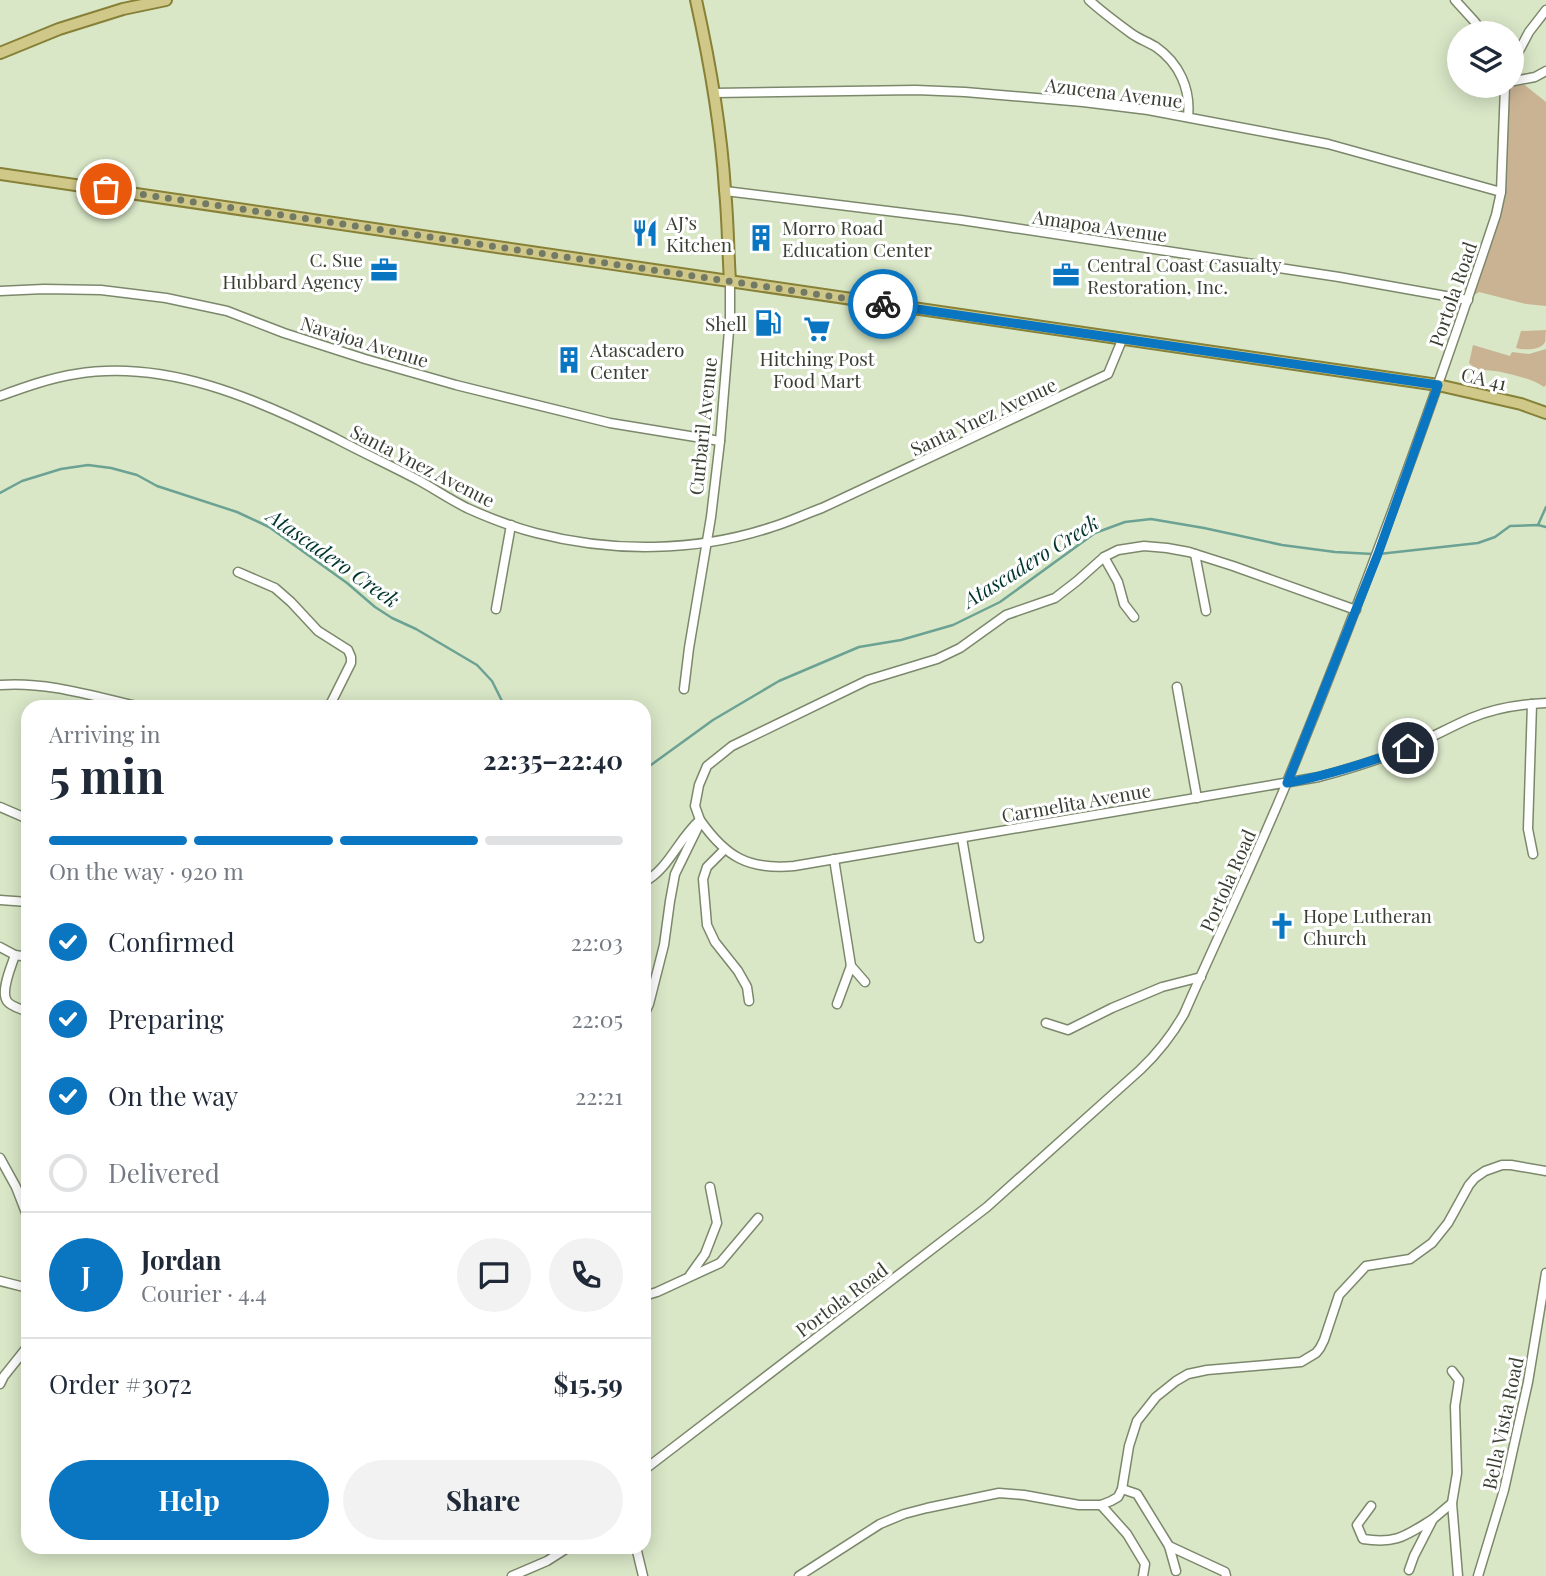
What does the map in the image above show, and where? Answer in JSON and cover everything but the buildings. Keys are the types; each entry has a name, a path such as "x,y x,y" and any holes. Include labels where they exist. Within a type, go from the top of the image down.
{"main road":[{"path":"0,53 59,29 123,9 166,0"},
{"name":"Curbaril Avenue","path":"696,0 714,93 726,191 730,281"},
{"name":"CA 41","path":"0,174 1438,385 1521,404 1546,413"}],"street":[{"path":"1089,0 1135,36 1157,47 1175,65 1185,85 1189,102 1188,117"},
{"path":"1455,0 1474,21"},
{"path":"1524,41 1546,10"},
{"path":"1524,79 1546,71"},
{"name":"Azucena Avenue","path":"714,93 953,91 1148,110 1328,144 1501,192"},
{"name":"Portola Road","path":"651,1465 1005,1192 1153,1058 1184,1014 1287,783 1356,610 1468,300 1501,192 1505,98"},
{"name":"Amapoa Avenue","path":"726,191 961,220 1339,277 1468,300"},
{"name":"Curbaril Avenue","path":"684,688 720,441 730,318 730,281"},
{"name":"Navajoa Avenue","path":"0,291 100,290 166,298 227,311 284,333 456,385 610,423 720,441"},
{"name":"Santa Ynez Avenue","path":"0,397 36,383 90,373 125,372 202,383 283,412 422,482 467,508 511,525 571,541 645,547 738,537 822,508 1108,374 1122,340"},
{"path":"496,609 511,525"},
{"path":"651,996 664,945 675,874 696,834 699,820 695,806 699,785 707,766 732,746 868,680 937,659 960,648 1006,615 1055,598 1104,557 1118,550 1167,548 1195,554 1356,610"},
{"path":"1195,554 1206,611"},
{"path":"1104,557 1118,582 1124,604 1135,617"},
{"path":"239,572 275,588 318,631 348,650 351,663 332,700"},
{"path":"0,685 17,683 110,700"},
{"path":"1177,687 1197,798"},
{"name":"Carmelita Avenue","path":"699,820 725,849 745,862 779,868 1319,777 1408,748 1471,718 1507,707 1546,703"},
{"path":"1532,704 1528,829 1533,854"},
{"path":"0,807 21,816"},
{"path":"651,878 699,820"},
{"path":"962,838 979,938"},
{"path":"725,849 707,867 703,879 707,925 715,942 747,987 749,1001"},
{"path":"834,859 851,966 837,1004"},
{"path":"0,900 21,902"},
{"path":"0,947 21,956"},
{"path":"15,955 5,993 6,1000 21,1009"},
{"path":"851,966 865,982"},
{"path":"1046,1023 1068,1030 1162,987 1201,977"},
{"path":"0,1158 21,1200"},
{"path":"799,1576 880,1524 926,1508 999,1493 1079,1505 1101,1505 1118,1497 1137,1421 1156,1397 1176,1381 1188,1374 1207,1370 1301,1362 1308,1359 1324,1340 1339,1295 1366,1266 1410,1259 1432,1243 1448,1223 1475,1178 1502,1165 1546,1171"},
{"path":"16,1187 21,1187"},
{"path":"688,1278 705,1254 717,1223 710,1187"},
{"path":"651,1294 720,1263 758,1218"},
{"name":"Bella Vista Road","path":"1478,1576 1504,1490 1528,1382 1546,1273"},
{"path":"0,1282 21,1286"},
{"path":"0,1384 21,1355"},
{"path":"1452,1371 1459,1380 1455,1406 1458,1473 1452,1503 1458,1576"},
{"path":"1122,1489 1137,1494 1170,1546 1176,1571"},
{"path":"1371,1506 1357,1525 1363,1539 1382,1542 1403,1537 1433,1519 1452,1503"},
{"path":"1101,1505 1127,1534 1145,1564 1143,1576"},
{"path":"1409,1570 1433,1519"},
{"path":"1170,1546 1225,1572 1226,1576"},
{"path":"512,1576 557,1554"},
{"path":"638,1554 643,1576"}],"shaded area":[{"path":"1524,85 1546,102 1546,306 1526,304 1479,292 1468,299 1502,191 1506,98 1524,98"},
{"path":"1546,330 1545,342 1540,347 1516,348 1521,331"},
{"path":"1473,345 1510,356 1512,352 1529,354 1546,349 1546,385 1544,387 1534,381 1473,366 1469,363"}],"waterway":[{"name":"Atascadero Creek","path":"0,493 22,481 61,469 88,465 137,475 157,486 237,512 269,527 392,618 477,665 492,681 502,700"},
{"path":"1538,525 1546,507"},
{"name":"Atascadero Creek","path":"651,765 713,720 779,681 859,647 901,640 953,625 1000,602 1095,533 1125,522 1151,519 1282,545 1373,554"},
{"name":"Atascadero Creek","path":"1379,554 1478,543 1495,537 1510,526 1546,527"}],"way so far":[{"path":"106,189 883,304"}],"place":[{"name":"AJ’s Kitchen","path":"645,233"},
{"name":"Morro Road Education Center","path":"761,238"},
{"name":"C. Sue Hubbard Agency","path":"384,270"},
{"name":"Central Coast Casualty Restoration, Inc.","path":"1066,275"},
{"name":"Shell","path":"768,323"},
{"name":"Hitching Post Food Mart","path":"817,329"},
{"name":"Atascadero Center","path":"569,360"},
{"name":"Hope Lutheran Church","path":"1282,926"}],"route":[{"path":"883,304 1438,385 1378,554 1287,783 1364,764 1408,748"}]}
